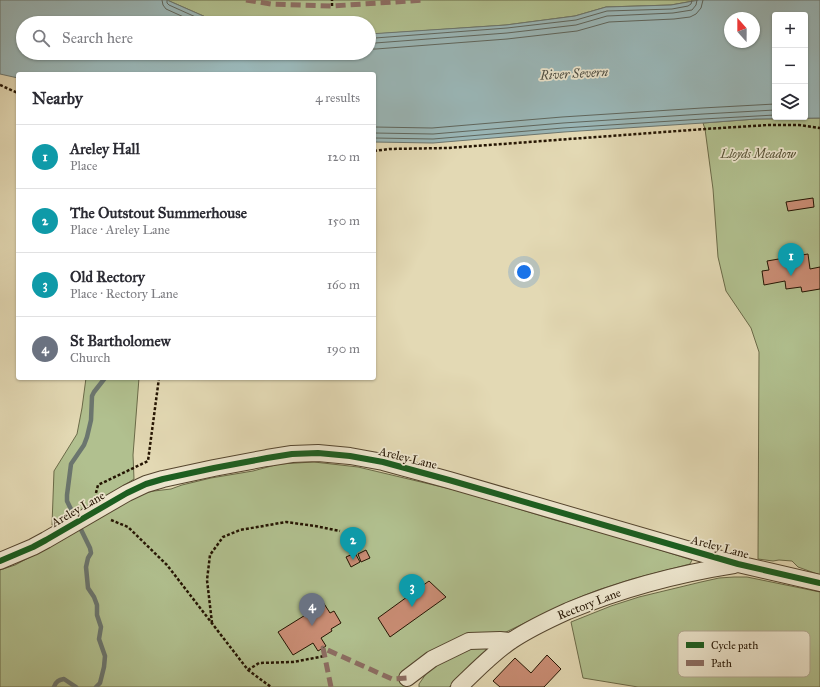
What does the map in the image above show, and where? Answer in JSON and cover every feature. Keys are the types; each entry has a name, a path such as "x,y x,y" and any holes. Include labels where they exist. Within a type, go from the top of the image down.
{"street":[{"name":"Areley Lane","path":"0,561 33,547 146,484 163,479 266,458 292,454 318,453 350,456 391,464 738,564 820,583"},
{"name":"Rectory Lane","path":"459,687 482,665 511,641 528,630 549,620 604,597 646,584 689,573 738,564"},
{"path":"407,678 432,659 469,641 511,641"}],"path":[{"path":"332,0 332,6"},
{"path":"0,85 16,92"},
{"path":"376,151 389,149 448,148 760,126 798,125 820,128"},
{"path":"93,513 98,485 148,461 159,380"},
{"path":"212,623 207,580 210,555 223,537 240,530 286,522 340,531"},
{"path":"128,528 167,565 248,670 271,687"},
{"path":"248,670 259,663 293,662 325,656"}],"green space":[{"path":"167,0 699,0 671,5 606,7 575,16 506,25 376,34 376,16 203,16"},
{"name":"Lloyds Meadow","path":"808,118 820,118 820,575 798,567 792,561 758,559 759,352 751,328 726,291 718,257 713,189 703,123 756,119 808,120"},
{"path":"86,380 139,380 133,455 134,479 84,510 52,525 54,471 77,434"},
{"path":"314,462 358,467 463,492 692,560 690,564 632,579 598,590 570,601 504,633 447,644 424,655 409,668 407,687 0,687 0,570 15,565 64,539 70,534 102,517 111,509 140,494 171,489 211,478 253,471 279,464"},
{"path":"747,577 820,592 820,687 638,687 583,678 571,622 611,606 639,597 719,578"},
{"path":"478,646 495,646 449,687 419,687 419,684 428,671 444,661"}],"water":[{"name":"River Severn","path":"0,0 167,0 203,16 16,16 16,60 376,60 376,34 506,25 575,16 606,7 671,5 699,0 820,0 820,118 808,118 808,12 772,12 772,119 564,132 433,143 376,142 376,72 16,72 16,78 0,74"}],"building":[{"path":"813,198 814,207 788,211 786,202"},
{"path":"808,254 810,269 820,267 820,289 802,292 801,287 786,289 785,281 764,285 762,271 769,270 767,261"},
{"path":"366,550 370,558 361,562 358,554"},
{"path":"355,553 360,562 351,567 346,557"},
{"path":"429,581 446,597 390,637 378,618"},
{"path":"318,598 321,603 323,602 330,613 334,611 341,623 321,638 326,646 323,648 318,651 313,643 293,655 278,632 315,609 311,603"},
{"path":"547,655 561,669 544,687 500,687 493,681 515,658 531,673"}],"waterway":[{"path":"96,687 100,683 105,656 99,639 101,627 97,615 97,605 88,588 86,567 91,553 67,501 67,495 71,464 84,445 87,437 91,420 92,396 103,380"},
{"path":"54,687 58,681 64,679 76,687"}],"marked path":[{"path":"246,0 271,4 332,6 425,0"},
{"path":"331,687 323,648 392,679 407,678"}],"cycle path":[{"path":"0,561 33,547 127,493 146,484 214,468 267,458 292,454 318,453 350,456 383,462 738,564 820,583"}],"place":[{"name":"Areley Hall","path":"791,276"},
{"name":"The Outstout Summerhouse","path":"353,560"},
{"name":"Old Rectory","path":"412,607"},
{"name":"St Bartholomew","path":"312,626"}]}
